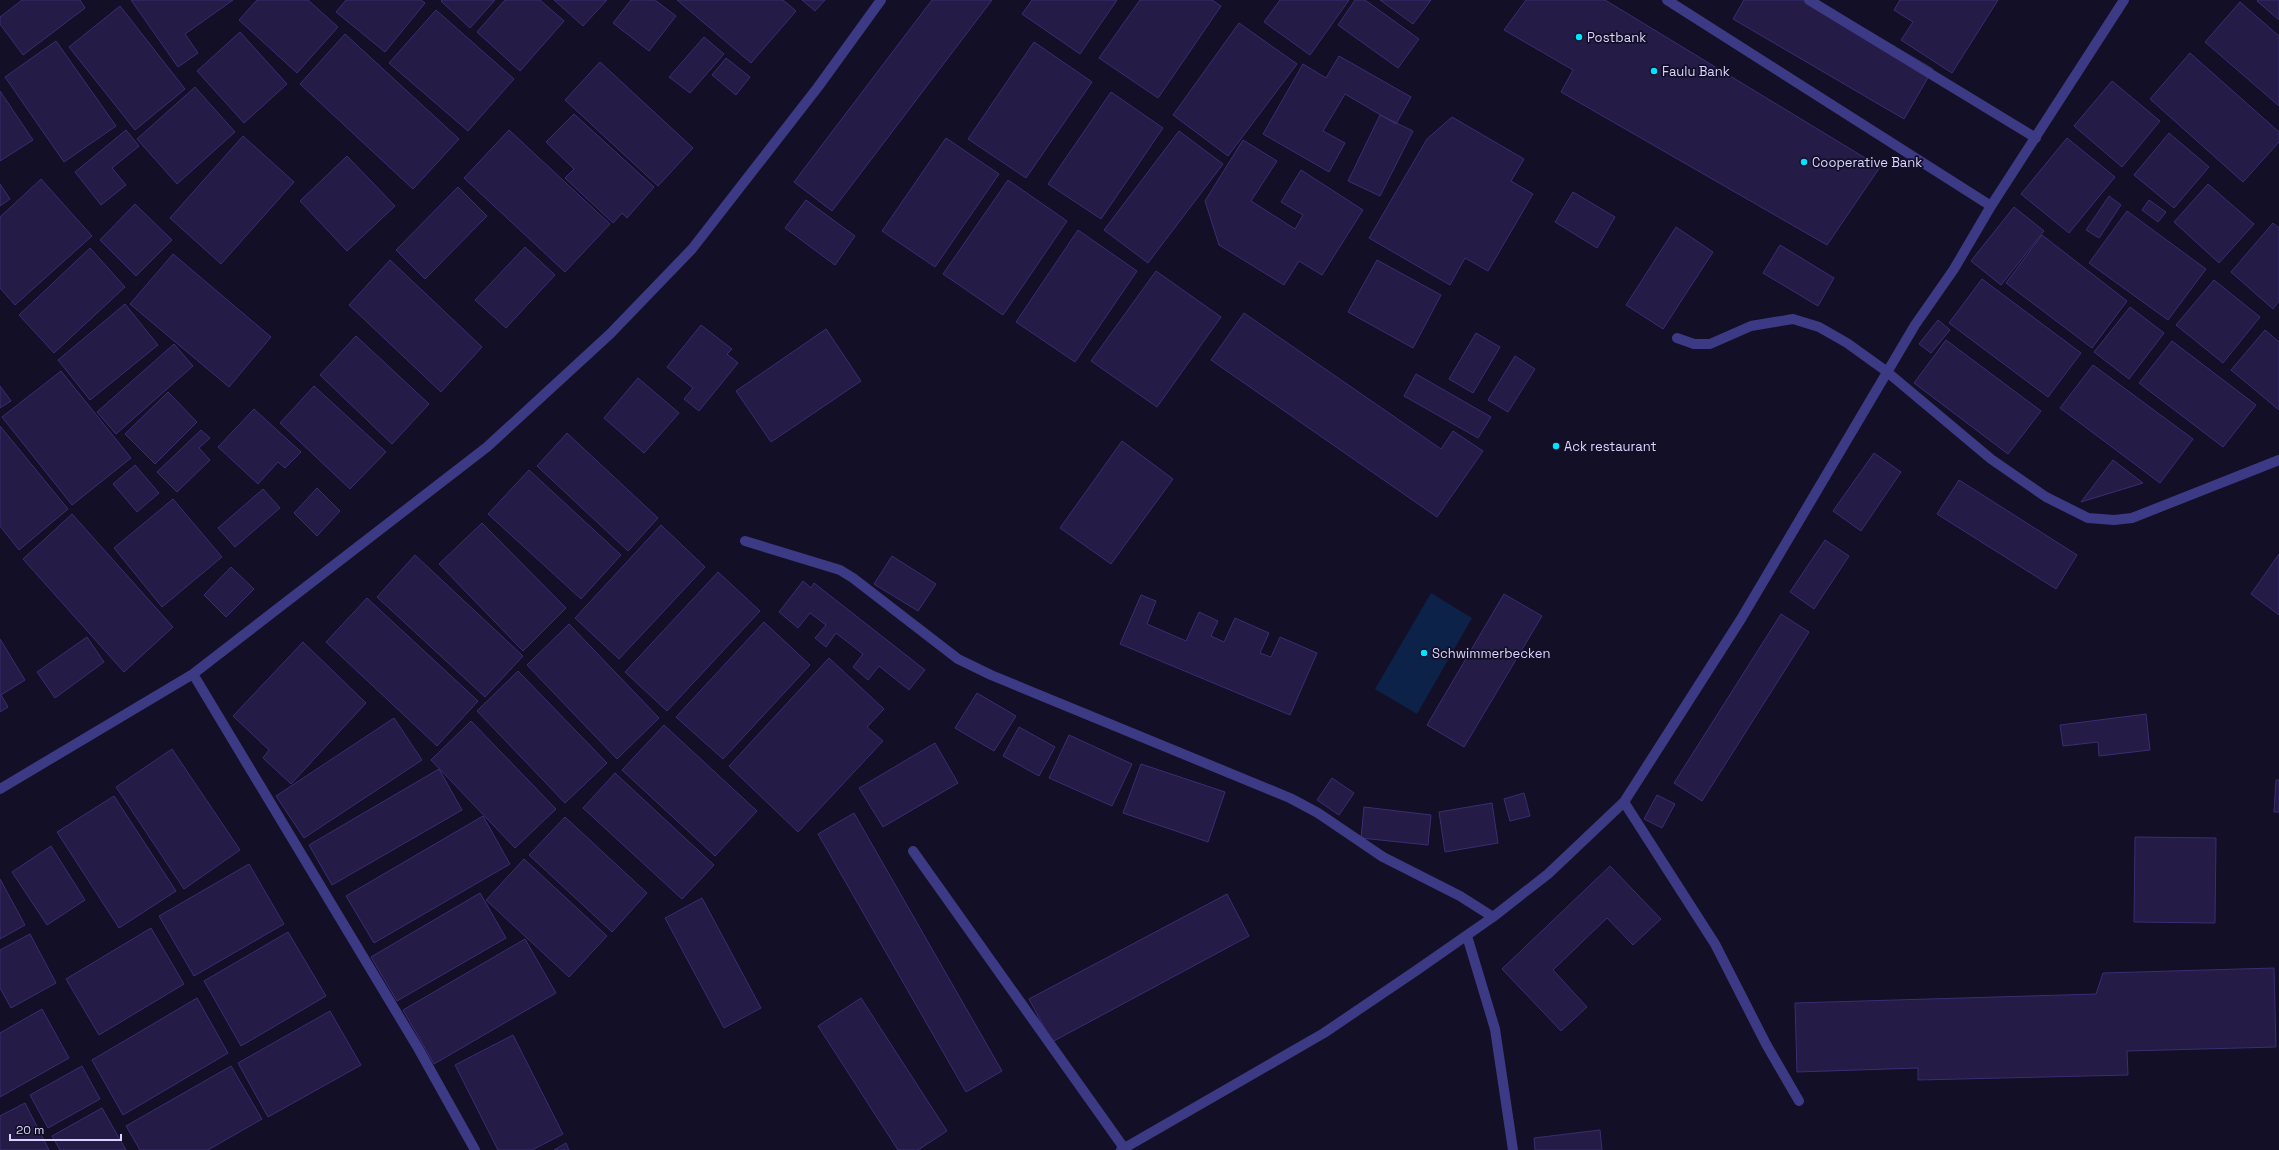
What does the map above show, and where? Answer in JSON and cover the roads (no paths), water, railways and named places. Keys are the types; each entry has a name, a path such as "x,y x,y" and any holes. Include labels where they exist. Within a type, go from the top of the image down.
{"street":[{"path":"0,789 193,674 486,447 610,334 692,249 818,87 881,0"},
{"path":"1667,0 1991,206"},
{"path":"1809,0 2036,138"},
{"path":"913,851 1123,1149 1324,1033 1493,918 1548,874 1624,802 1740,619 1886,371 1915,325 1954,269 1991,206 2124,0"},
{"path":"1677,338 1694,344 1710,344 1750,326 1793,319 1819,327 1847,343 1886,371 1991,459 2046,498 2088,518 2114,520 2132,518 2279,460"},
{"path":"745,540 840,570 853,578 958,659 991,675 1290,798 1318,813 1383,857 1460,896 1493,918"},
{"path":"193,674 418,1048 475,1150"},
{"path":"1624,802 1715,944 1766,1044 1799,1101"},
{"path":"1467,936 1495,1029 1512,1150"}],"water":[{"name":"Schwimmerbecken","path":"1431,593 1472,618 1417,714 1375,689"}],"place":[{"name":"Postbank","path":"1579,37"},
{"name":"Faulu Bank","path":"1654,71"},
{"name":"Cooperative Bank","path":"1804,162"},
{"name":"Ack restaurant","path":"1556,446"},
{"name":"Schwimmerbecken","path":"1424,653"}]}
